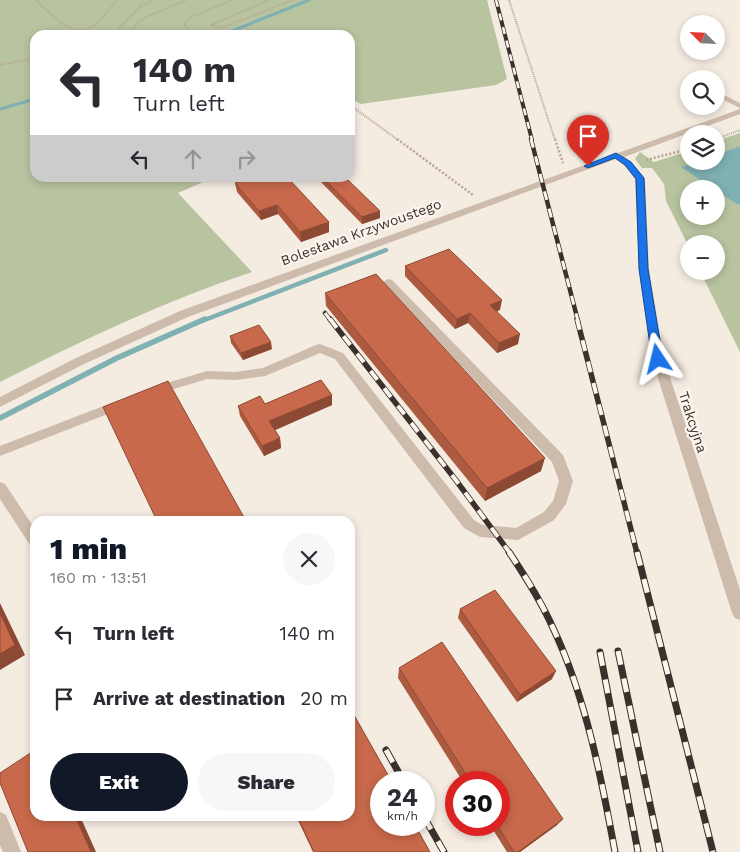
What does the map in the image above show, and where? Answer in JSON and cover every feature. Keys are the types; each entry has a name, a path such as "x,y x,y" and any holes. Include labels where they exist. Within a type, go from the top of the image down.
{"street":[{"path":"725,98 740,106"},
{"name":"Bolesława Krzywoustego","path":"0,402 80,361 184,314 740,111"},
{"name":"Trakcyjna","path":"616,155 628,164 640,178 644,269 658,359 740,613"},
{"path":"0,451 169,385 207,375 236,376 265,372 320,348 339,356 469,524 480,531 518,534 549,516 559,504 566,481 558,459 388,282"},
{"path":"0,488 30,533"},
{"path":"0,821 12,852"}],"path":[{"path":"36,0 68,29 72,30"},
{"path":"84,30 97,24 117,0"},
{"path":"124,30 119,28 141,6 154,0"},
{"path":"132,30 146,16 186,0"},
{"path":"190,30 184,25 187,19 231,0"},
{"path":"269,0 211,25 221,28 293,0"},
{"path":"509,0 560,160 573,171"},
{"path":"0,65 30,59"},
{"path":"355,109 482,204"},
{"path":"725,136 740,130"},
{"path":"628,164 680,152"}],"green space":[{"path":"0,0 487,0 507,79 496,85 361,104 355,101 355,30 30,30 30,182 203,182 178,193 252,272 124,322 0,382"},
{"path":"740,133 740,146 725,152 725,138"},
{"path":"640,152 654,162 680,154 680,170 686,170 701,180 680,180 680,225 725,225 725,196 738,205 740,204 740,352 704,280 725,280 725,235 683,235 666,201 664,184 652,168 642,168 635,159"}],"water":[{"path":"740,146 740,204 738,205 725,196 725,180 700,180 686,170 725,170 725,152"}],"building":[{"path":"292,182 329,222 300,232 277,205 259,211 235,183"},
{"path":"327,182 350,182 380,211 362,217"},
{"path":"449,249 502,300 490,305 520,334 499,343 470,313 457,319 405,266"},
{"path":"376,274 545,458 487,488 325,293"},
{"path":"259,325 271,342 241,353 230,336"},
{"path":"321,380 332,395 269,421 280,438 262,446 238,406 260,396 265,404"},
{"path":"168,381 243,516 155,516 103,407"},
{"path":"495,590 556,671 520,695 460,609"},
{"path":"0,613 15,645 0,654"},
{"path":"442,642 563,819 518,852 514,852 504,836 510,836 510,771 464,771 399,668"},
{"path":"355,717 386,771 370,771 370,836 421,836 430,852 314,852 299,821 355,821"},
{"path":"30,753 30,821 77,821 91,852 28,852 0,783 0,773"}],"waterway":[{"path":"234,30 309,0"},
{"path":"0,109 30,100"},
{"path":"202,321 386,250"},
{"path":"0,418 117,358 205,319"}],"railway":[{"path":"496,0 532,140"},
{"path":"531,139 578,321"},
{"path":"325,313 331,321"},
{"path":"330,319 455,479 510,553"},
{"path":"577,319 637,553"},
{"path":"509,552 533,589 548,618 575,682 598,766 615,852"},
{"path":"637,552 713,852"},
{"path":"618,651 660,852"},
{"path":"600,652 638,852"},
{"path":"386,750 398,771"},
{"path":"435,836 444,852"}],"route":[{"path":"588,166 616,155 636,171 640,178 644,269 649,312 658,359"}]}
